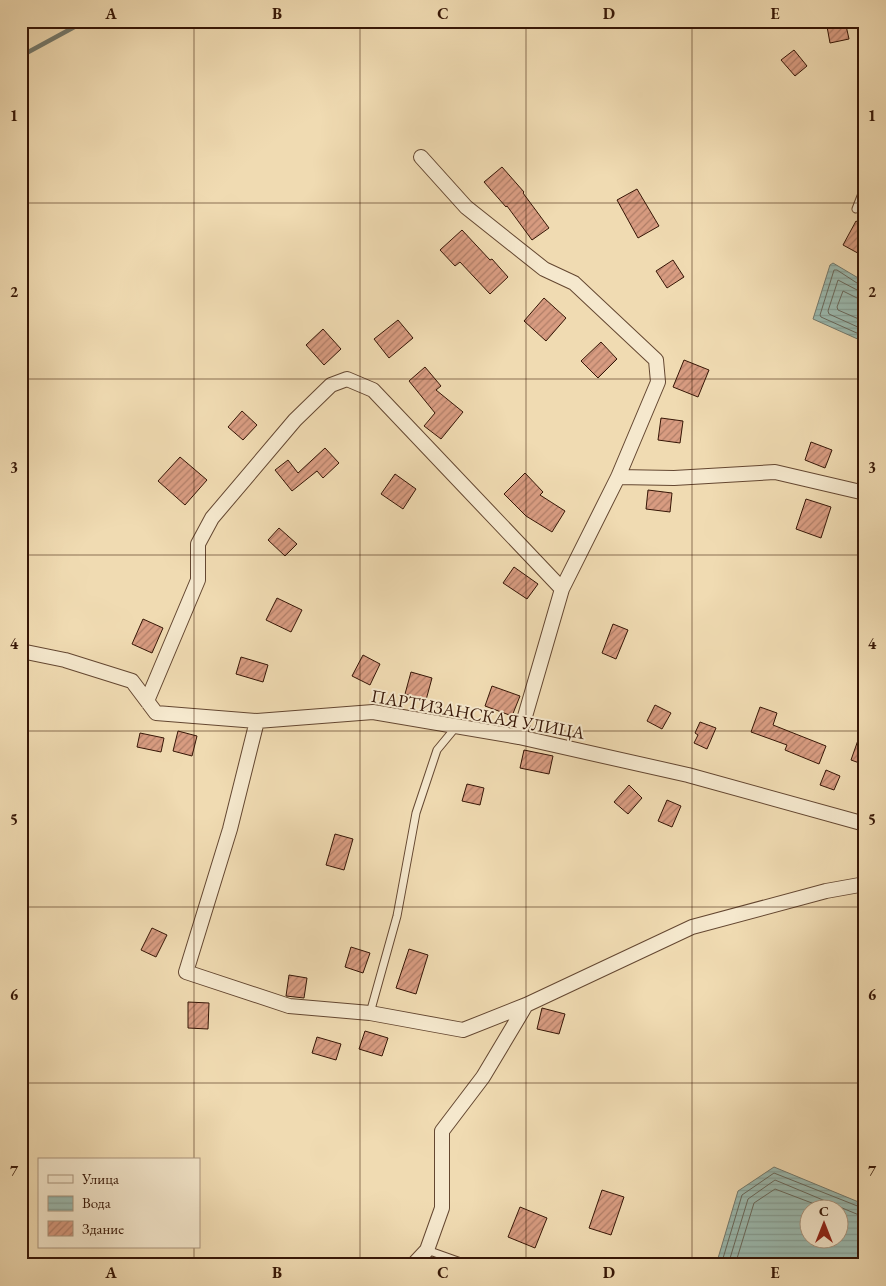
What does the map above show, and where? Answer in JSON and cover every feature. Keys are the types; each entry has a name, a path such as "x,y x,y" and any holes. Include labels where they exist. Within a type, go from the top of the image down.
{"street":[{"path":"421,156 466,207 544,270 574,282 656,360 658,382 618,477 562,589 519,736"},
{"path":"147,701 198,580 198,544 212,518 295,420 331,385 347,379 374,390 562,589"},
{"path":"618,477 674,478 776,472 865,493"},
{"name":"ПАРТИЗАНСКАЯ УЛИЦА","path":"21,651 66,660 132,681 156,712 257,722 373,712 519,736 688,775 865,824"},
{"path":"257,722 230,829 186,972 289,1006 370,1013 462,1030 526,1005 692,927 826,891 865,884"},
{"path":"413,1265 427,1250 442,1208 442,1131 483,1077 526,1005"}],"lane":[{"path":"856,209 865,186"},
{"path":"370,1013 397,916 416,813 437,750 456,726"},
{"path":"427,1250 458,1261 463,1265"}],"water":[{"path":"833,263 865,282 865,334 862,341 813,319 830,265"},
{"path":"774,1167 861,1203 865,1207 865,1265 716,1265 738,1191"}],"building":[{"path":"826,21 845,21 849,39 830,43"},
{"path":"794,50 807,66 795,76 781,60"},
{"path":"502,167 524,192 549,228 532,240 507,206 484,182"},
{"path":"637,189 659,226 638,238 617,200"},
{"path":"856,221 865,226 865,257 843,245"},
{"path":"462,230 508,277 490,294 460,262 455,266 440,250"},
{"path":"673,260 684,277 667,288 656,271"},
{"path":"544,298 566,318 546,341 524,321"},
{"path":"398,320 413,338 389,358 374,339"},
{"path":"323,329 341,349 324,365 306,345"},
{"path":"601,342 617,359 598,378 581,361"},
{"path":"684,360 709,370 698,397 673,387"},
{"path":"425,367 441,386 436,390 463,412 441,439 424,426 435,413 409,381"},
{"path":"242,411 257,425 243,440 228,427"},
{"path":"661,418 683,421 680,443 658,440"},
{"path":"811,442 832,450 825,468 805,460"},
{"path":"325,448 339,463 323,478 317,471 292,491 275,470 288,460 298,473"},
{"path":"180,457 207,480 185,505 158,481"},
{"path":"525,473 543,492 540,495 565,511 552,532 526,516 504,494"},
{"path":"395,474 416,489 403,509 381,494"},
{"path":"648,490 672,493 670,512 646,509"},
{"path":"806,499 831,507 821,538 796,529"},
{"path":"279,528 297,544 285,556 268,540"},
{"path":"514,567 538,584 527,599 503,583"},
{"path":"277,598 302,610 291,632 266,620"},
{"path":"143,619 163,628 152,653 132,644"},
{"path":"613,624 628,630 616,659 602,653"},
{"path":"363,655 380,664 370,685 352,676"},
{"path":"241,657 268,665 263,682 236,674"},
{"path":"411,672 432,678 426,700 405,694"},
{"path":"492,686 520,696 512,716 485,706"},
{"path":"655,705 671,713 662,729 647,721"},
{"path":"760,707 777,713 773,725 826,746 819,764 785,750 787,745 751,732"},
{"path":"700,722 716,728 707,749 694,743 698,735 695,733"},
{"path":"863,726 865,726 865,765 851,760"},
{"path":"178,731 197,736 192,756 173,751"},
{"path":"140,733 164,738 161,752 137,747"},
{"path":"524,750 553,756 549,774 520,768"},
{"path":"826,770 840,776 834,790 820,785"},
{"path":"467,784 484,788 480,805 462,801"},
{"path":"629,785 642,798 628,814 614,802"},
{"path":"667,800 681,806 672,827 658,821"},
{"path":"335,834 353,839 344,870 326,865"},
{"path":"152,928 167,935 156,957 141,950"},
{"path":"351,947 370,953 363,973 345,967"},
{"path":"409,949 428,955 416,994 396,988"},
{"path":"289,975 307,978 304,998 286,996"},
{"path":"188,1002 209,1003 208,1029 188,1028"},
{"path":"542,1008 565,1014 559,1034 537,1029"},
{"path":"365,1031 388,1038 382,1056 359,1049"},
{"path":"317,1037 341,1044 336,1060 312,1053"},
{"path":"602,1190 624,1197 611,1235 589,1228"},
{"path":"520,1207 547,1218 535,1248 508,1237"}],"waterway":[{"path":"21,56 78,25 81,21"}]}
